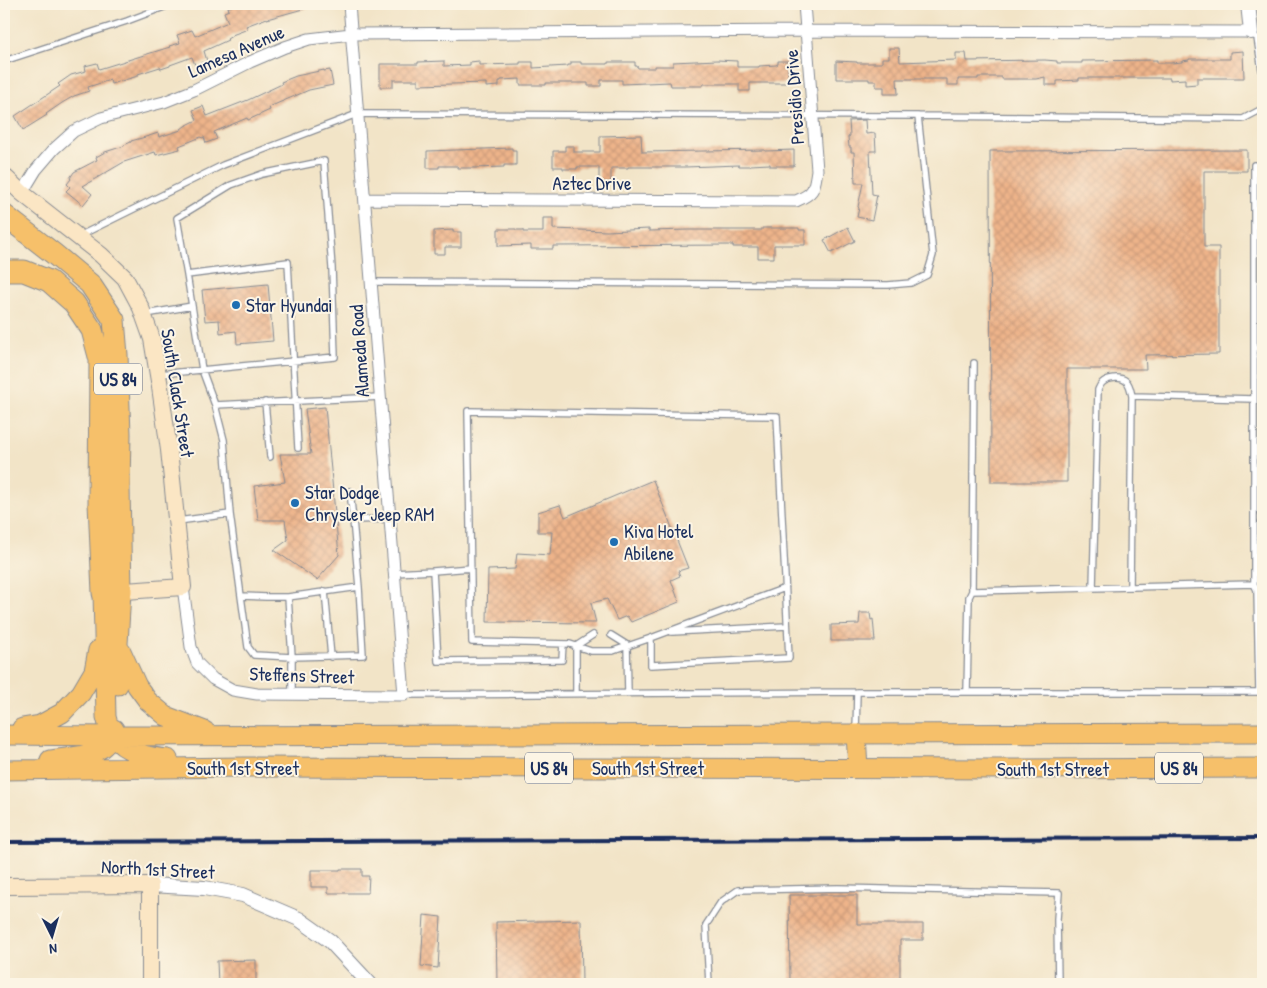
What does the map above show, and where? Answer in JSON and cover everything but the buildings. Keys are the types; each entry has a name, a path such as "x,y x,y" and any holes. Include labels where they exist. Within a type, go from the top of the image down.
{"highway":[{"name":"US 84","path":"4,215 90,284 114,320 120,434 119,486 112,592 118,644 137,686 148,701 166,716 215,735"},
{"path":"4,271 24,271 48,281 74,303 92,330 100,360 100,503 112,592 94,671 81,694 62,713 40,725 4,733"},
{"path":"104,622 106,717 112,736 134,753 152,758 243,767"},
{"path":"4,766 64,758 91,753 103,748 112,736 118,719 118,644"},
{"name":"South 1st Street","path":"4,733 112,736 1263,733"},
{"path":"856,734 858,768"},
{"name":"South 1st Street","path":"4,770 243,767 1263,768"}],"main road":[{"name":"South Clack Street","path":"4,176 125,278 144,315 152,338 169,450 183,587"},
{"path":"112,592 183,587"},
{"path":"150,885 150,984"},
{"name":"North 1st Street","path":"4,886 150,885"}],"street":[{"name":"Alameda Road","path":"349,4 404,695"},
{"name":"Presidio Drive","path":"804,4 817,170 815,188"},
{"path":"1248,4 1251,32"},
{"name":"Lamesa Avenue","path":"22,193 36,170 54,149 74,131 101,118 164,102 285,47 308,39 351,34 807,31 1251,32"},
{"name":"Aztec Drive","path":"365,199 796,201 806,197 815,188"},
{"name":"Steffens Street","path":"183,587 191,647 197,663 213,679 233,690 257,694 404,695"},
{"name":"North 1st Street","path":"150,885 204,888 243,895 299,919 330,941 370,984"}],"lane":[{"path":"4,61 127,21 172,4"},
{"path":"78,237 223,165 358,114 1243,119 1262,109 1262,70 1258,38 1251,32"},
{"path":"371,282 888,285 911,283 927,275 933,255 918,116"},
{"path":"158,374 202,370 292,360 336,357 324,161 262,174 231,185 176,218 202,370 215,404 224,440 230,514 248,647 254,654 292,657 363,655 350,491"},
{"path":"404,695 1261,692 1257,590 1254,584 1254,165"},
{"path":"187,275 288,262 298,448"},
{"path":"144,315 192,306"},
{"path":"967,692 969,597 972,592 974,363"},
{"path":"1093,588 1098,390 1103,382 1109,379 1120,378 1126,381 1132,396 1130,588"},
{"path":"1132,396 1254,398"},
{"path":"215,404 380,397"},
{"path":"265,402 270,457"},
{"path":"651,638 651,665 789,658 786,588 777,416 468,411 472,642 570,644 591,652 613,651 786,588"},
{"path":"176,522 230,514"},
{"path":"353,520 390,518"},
{"path":"394,573 471,568"},
{"path":"433,571 438,661 562,660 563,644"},
{"path":"972,592 1254,584"},
{"path":"241,596 288,596 359,587"},
{"path":"325,591 331,657"},
{"path":"288,596 292,657 292,694"},
{"path":"667,632 787,626"},
{"path":"576,646 593,635"},
{"path":"611,635 627,646"},
{"path":"576,646 576,694"},
{"path":"627,646 628,694"},
{"path":"856,734 857,692"},
{"path":"709,984 706,926 721,902 738,890 838,888 1059,893 1057,918 1058,984"}],"railway":[{"path":"4,842 1263,838"}],"place":[{"name":"Star Hyundai","path":"236,305"},
{"name":"Star Dodge Chrysler Jeep RAM","path":"295,503"},
{"name":"Kiva Hotel Abilene","path":"614,542"}]}
